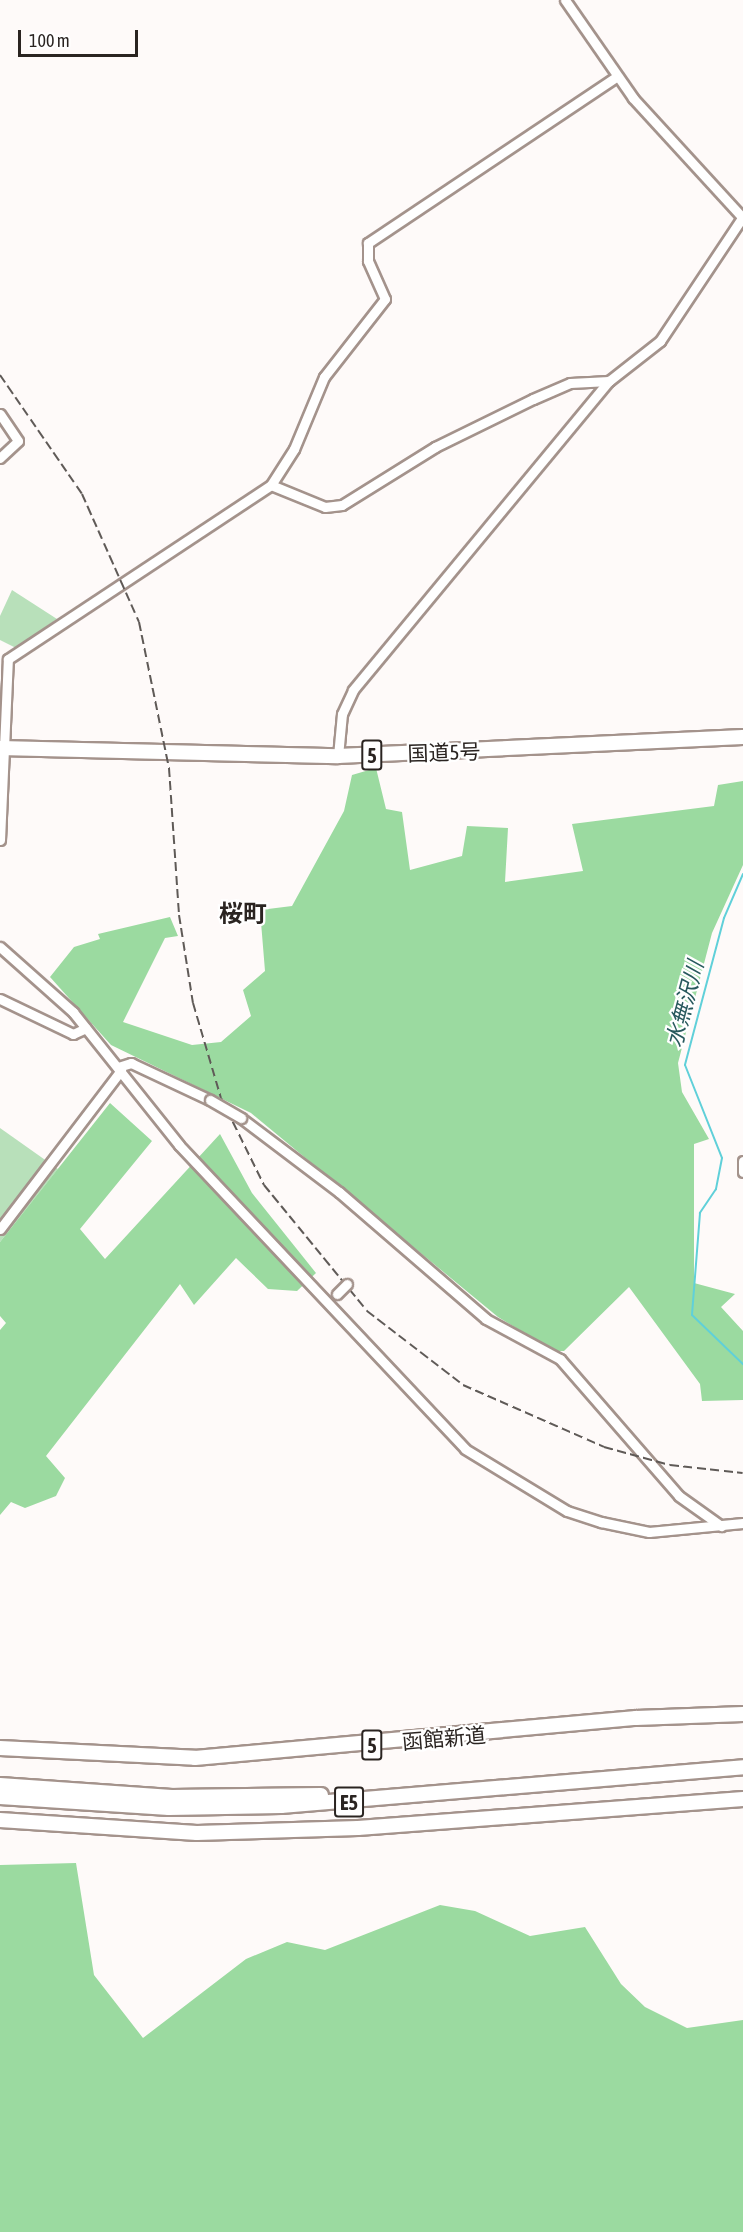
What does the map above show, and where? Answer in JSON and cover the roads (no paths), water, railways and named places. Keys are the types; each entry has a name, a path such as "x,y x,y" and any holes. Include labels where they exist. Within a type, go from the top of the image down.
{"highway":[{"name":"国道5号","path":"1,748 338,756 743,737"},
{"name":"函館新道","path":"0,1748 195,1758 636,1718 743,1714"},
{"name":"E5","path":"0,1785 230,1798 743,1767"},
{"name":"E5","path":"0,1797 146,1807 281,1806 697,1770"},
{"path":"0,1820 220,1832 358,1828 743,1798"}],"street":[{"path":"338,756 342,714 352,690 609,381 660,340 743,218 616,76 565,0"},
{"path":"0,840 2,718 8,659 271,485 294,449 324,377 385,299 368,261 368,243 616,76"},
{"path":"271,485 325,507 342,505 435,447 533,399 570,382 609,381"},
{"path":"0,414 18,441 0,458"},
{"path":"0,947 86,1028 179,1145 465,1449 559,1507 601,1522 649,1532 743,1523"},
{"path":"0,999 73,1034 86,1028"},
{"path":"0,1229 120,1069 131,1062 210,1100 240,1119 348,1199 486,1319 560,1359 679,1496 721,1526"},
{"path":"743,1161 743,1172"},
{"path":"337,1294 347,1284"}],"waterway":[{"name":"水無沢川","path":"743,874 724,918 685,1065 722,1158 716,1189 700,1213 692,1315 743,1364"}],"railway":[{"path":"0,375 82,494 139,622 169,768 179,915 193,1003 221,1098 264,1185 367,1311 463,1385 604,1447 670,1465 743,1473"}],"district":[{"name":"桜町","path":"243,914"}]}
